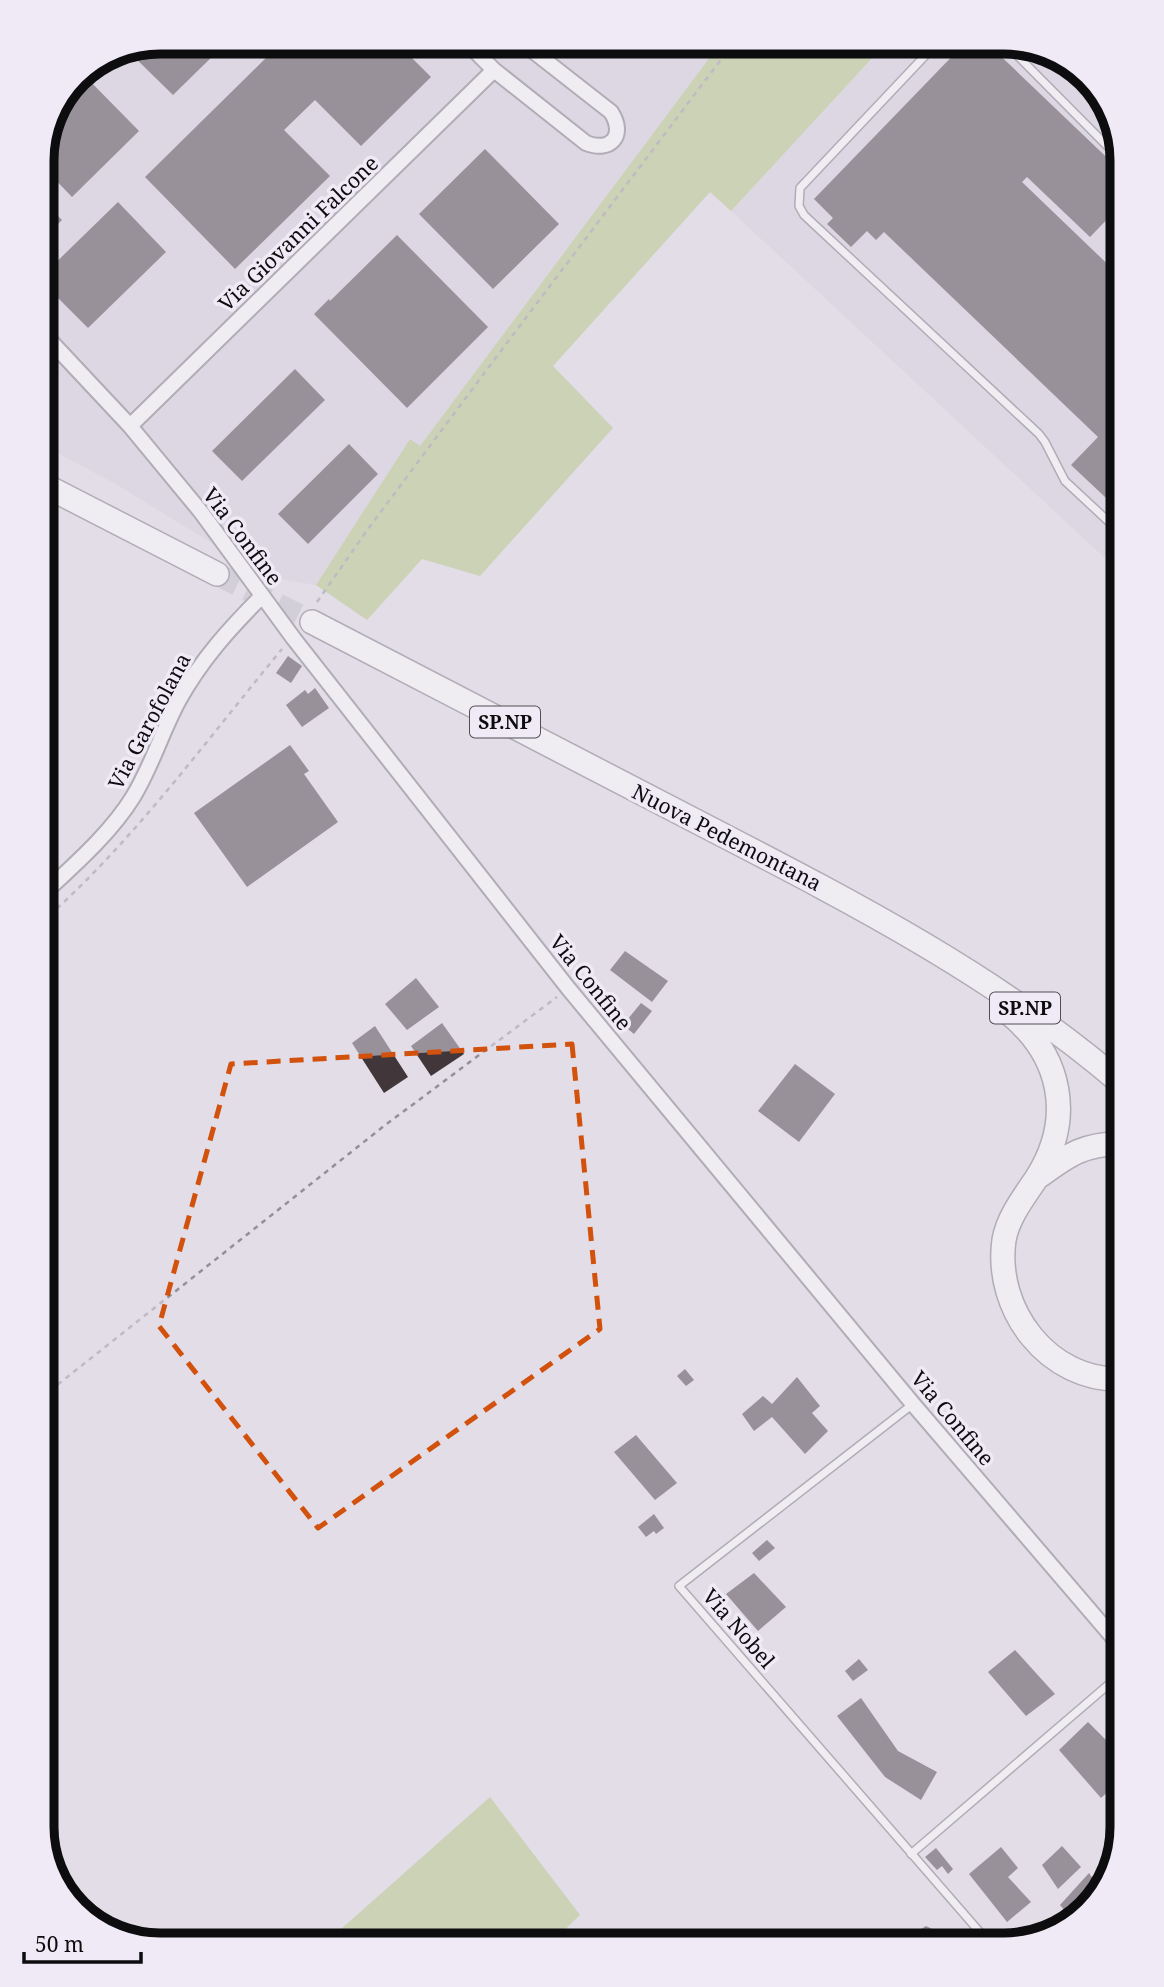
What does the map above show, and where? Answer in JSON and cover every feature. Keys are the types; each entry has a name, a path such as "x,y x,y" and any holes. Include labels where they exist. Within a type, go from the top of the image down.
{"main road":[{"path":"54,490 217,574"},
{"name":"Nuova Pedemontana","path":"313,615 922,942 1066,1037 1110,1074"},
{"path":"699,822 765,870 895,941 998,1004 1025,1025 1053,1070 1059,1099 1055,1136 1035,1179 1022,1197 1004,1238 1004,1266 1009,1296 1020,1322 1045,1353 1082,1375 1110,1378"},
{"path":"922,942 954,952 1002,977 1110,1054"},
{"path":"1035,1179 1070,1153 1098,1144 1110,1144"}],"street":[{"path":"478,54 494,70 586,143 606,146 616,134 616,120 611,112 537,54"},
{"name":"Via Giovanni Falcone","path":"130,426 494,70"},
{"name":"Via Confine","path":"54,344 130,426 201,512 294,639 568,988 913,1404 1110,1634"},
{"name":"Via Garofolana","path":"54,884 87,853 122,812 140,785 179,700 201,664 262,596"}],"lane":[{"path":"927,54 800,188 799,206 804,215 1039,434 1065,481 1110,523"},
{"path":"1017,55 1109,148"},
{"name":"Via Nobel","path":"913,1404 679,1586 980,1933"},
{"path":"911,1854 1110,1683"}],"path":[{"path":"313,615 368,528 725,54"},
{"path":"54,912 70,898 194,761 281,649"},
{"path":"54,1388 384,1126 568,988"}],"highlighted area":[{"path":"572,1044 600,1329 318,1528 159,1326 231,1064"}],"shaded area":[{"path":"160,54 712,54 420,446 410,439 316,585 267,577 114,483 54,451 54,153 65,113 90,80 107,68 126,60"},
{"path":"876,54 1011,54 1051,65 1074,80 1099,113 1109,146 1110,563 731,211"}],"green space":[{"path":"712,54 876,54 731,211 710,192 553,366 613,428 480,576 422,559 367,620 316,585 410,439 420,446"},
{"path":"490,1797 580,1915 561,1933 337,1933"}],"building":[{"path":"160,54 215,54 173,95 135,57"},
{"path":"270,54 408,54 431,77 361,146 315,100 284,130 330,176 235,269 145,177"},
{"path":"954,54 999,54 1110,161 1110,216 1090,237 1027,177 1022,182 1110,266 1110,502 1071,465 1098,437 884,232 876,240 867,231 851,247 827,224 833,218 814,199"},
{"path":"89,81 139,131 72,197 54,178 54,153 65,113"},
{"path":"485,149 559,224 493,289 419,214"},
{"path":"118,202 166,252 88,328 54,294 54,264"},
{"path":"54,212 62,220 54,228"},
{"path":"397,235 488,327 407,408 314,314"},
{"path":"295,369 325,400 242,481 212,451"},
{"path":"349,444 378,474 308,544 278,514"},
{"path":"288,656 302,666 291,683 276,673"},
{"path":"315,688 329,708 302,727 286,705 305,690 308,694"},
{"path":"290,745 309,771 304,774 338,822 247,887 194,813"},
{"path":"625,951 668,981 652,1002 610,970"},
{"path":"416,978 439,1007 407,1030 385,1004"},
{"path":"641,1003 652,1011 634,1034 623,1025"},
{"path":"442,1023 464,1054 431,1076 411,1046"},
{"path":"375,1026 408,1077 384,1093 352,1043"},
{"path":"795,1064 835,1094 799,1142 758,1111"},
{"path":"685,1369 694,1380 686,1386 677,1376"},
{"path":"797,1377 820,1406 812,1413 828,1431 805,1454 772,1417 754,1431 742,1414 763,1396 772,1404"},
{"path":"636,1435 677,1483 655,1500 614,1452"},
{"path":"654,1514 664,1528 646,1537 638,1527"},
{"path":"767,1540 775,1548 759,1561 752,1553"},
{"path":"754,1573 786,1607 758,1631 726,1594"},
{"path":"1015,1650 1055,1694 1026,1716 988,1672"},
{"path":"859,1659 868,1670 853,1681 845,1671"},
{"path":"861,1698 898,1751 937,1772 921,1800 885,1777 837,1716"},
{"path":"1088,1722 1110,1744 1110,1790 1101,1798 1059,1750"},
{"path":"1062,1846 1081,1867 1058,1889 1042,1865"},
{"path":"1001,1847 1018,1868 1008,1877 1031,1902 1007,1922 969,1874"},
{"path":"936,1848 953,1869 948,1874 942,1866 937,1870 925,1857"},
{"path":"1089,1873 1095,1882 1074,1907 1066,1913 1060,1905"},
{"path":"926,1926 941,1933 915,1933"}],"tunnel":[{"path":"217,574 312,622"}]}
